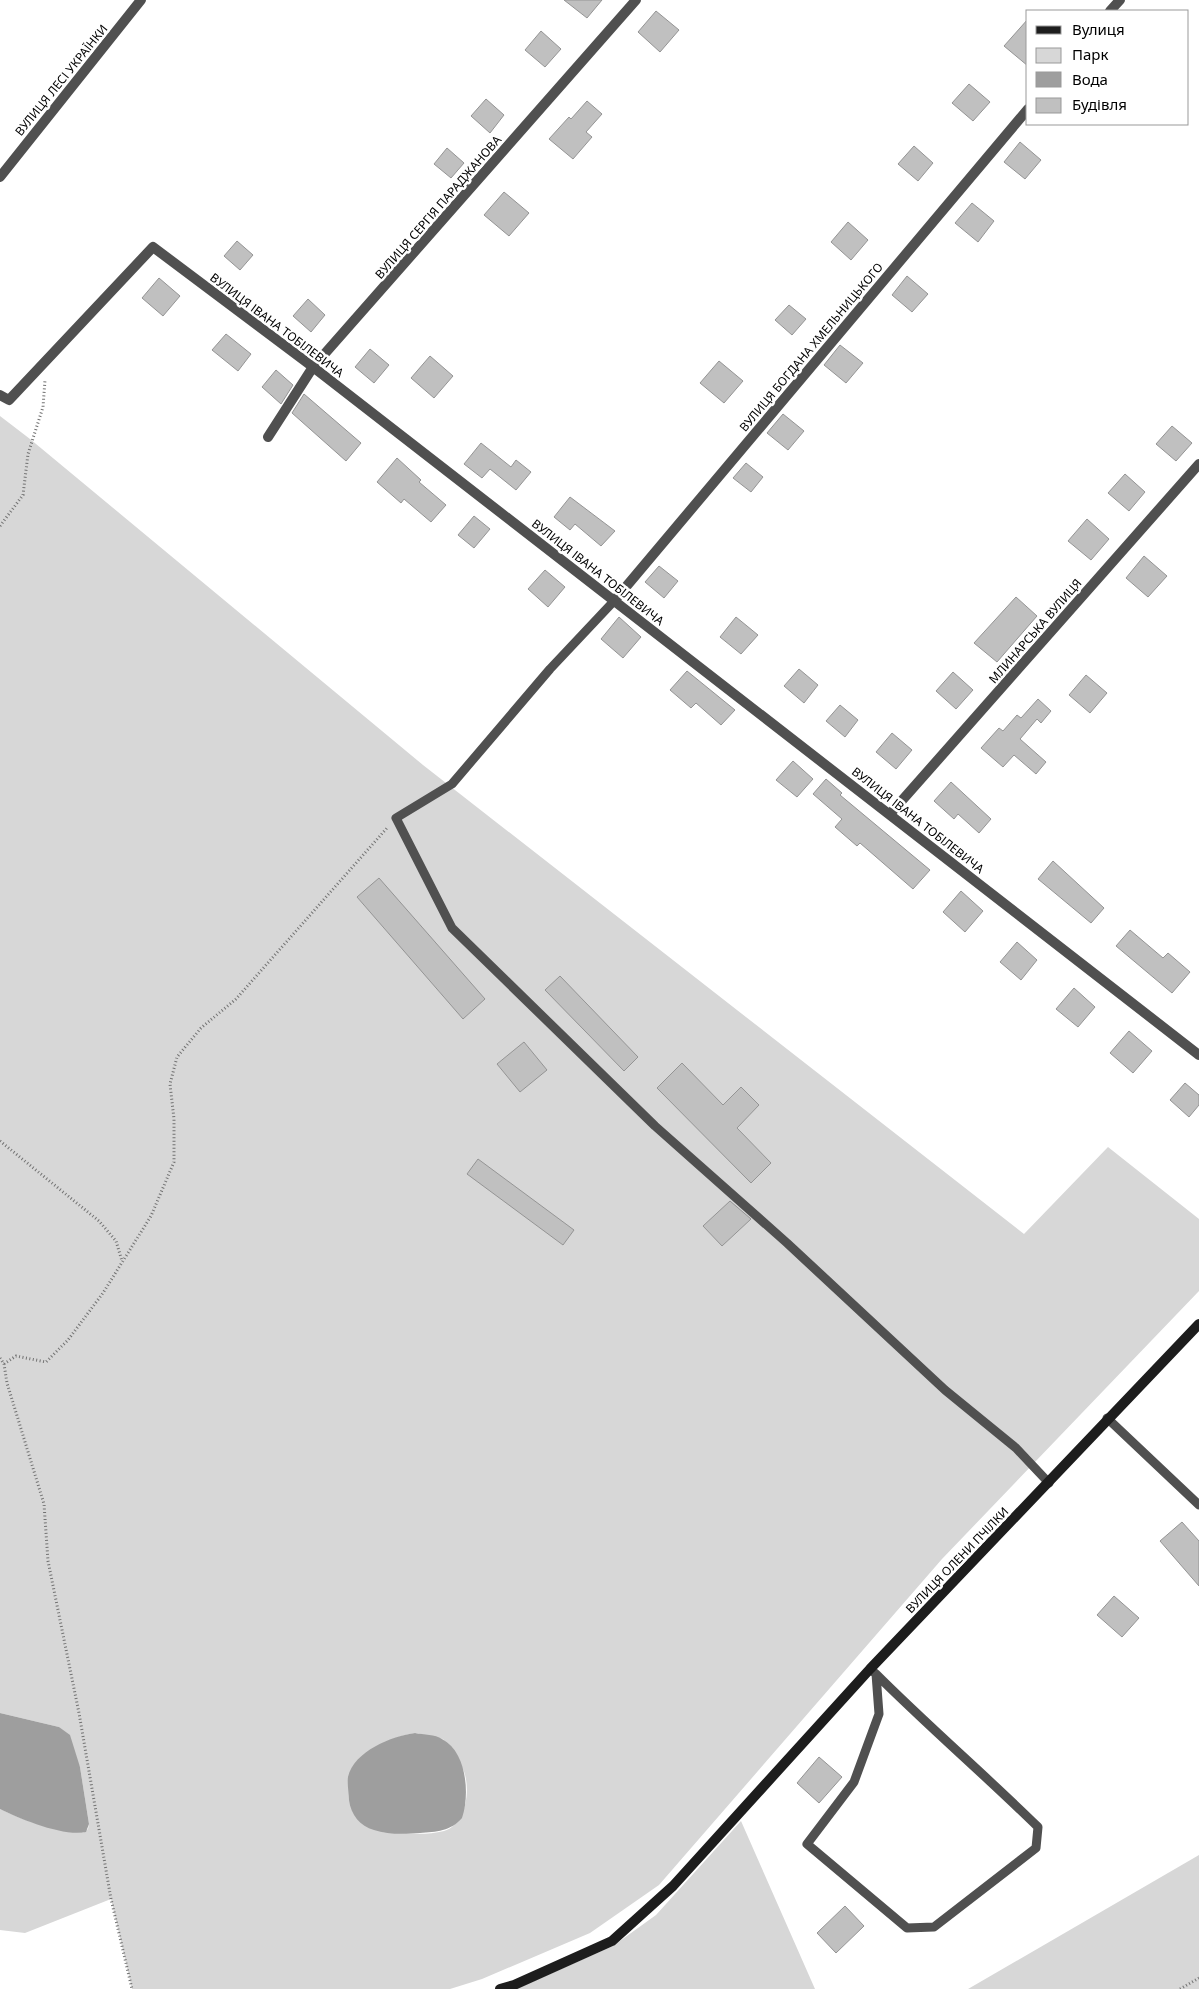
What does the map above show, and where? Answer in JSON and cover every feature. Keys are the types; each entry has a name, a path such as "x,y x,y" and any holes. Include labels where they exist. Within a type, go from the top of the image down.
{"street":[{"name":"ВУЛИЦЯ ЛЕСІ УКРАЇНКИ","path":"0,176 141,0"},
{"name":"ВУЛИЦЯ СЕРГІЯ ПАРАДЖАНОВА","path":"268,437 314,367 636,0"},
{"path":"1111,10 1120,0"},
{"name":"ВУЛИЦЯ БОГДАНА ХМЕЛЬНИЦЬКОГО","path":"614,601 1026,111"},
{"name":"ВУЛИЦЯ ІВАНА ТОБІЛЕВИЧА","path":"0,395 8,400 153,247 314,367 1199,1055"},
{"name":"МЛИНАРСЬКА ВУЛИЦЯ","path":"890,814 1199,464"},
{"name":"ВУЛИЦЯ ОЛЕНИ ПЧІЛКИ","path":"500,1989 514,1986 612,1941 673,1886 736,1816 1049,1483 1107,1418 1199,1324"}],"lane":[{"path":"614,601 550,669 452,784 396,818 452,928 655,1126 787,1243 945,1390 1016,1448 1049,1483"},
{"path":"1107,1418 1199,1505"},
{"path":"873,1671 1038,1827 1036,1848 934,1927 907,1928 807,1844 854,1782 879,1714 873,1671"}],"path":[{"path":"0,526 23,495 28,454 42,407 47,359"},
{"path":"4,1364 16,1356 46,1362 68,1340 104,1293 152,1216 174,1162 174,1119 170,1084 177,1057 201,1028 236,999 396,818"},
{"path":"0,1141 99,1221 116,1241 122,1262"},
{"path":"0,1358 4,1364 44,1504 48,1561 79,1713 111,1899 132,1989"},
{"path":"1180,1989 1199,1978"}],"green space":[{"path":"0,416 423,765 1024,1234 1108,1147 1199,1219 1199,1291 942,1559 659,1885 590,1933 482,1979 450,1989 132,1989 111,1899 25,1933 0,1930 0,1809 30,1821 83,1833 88,1829 89,1824 80,1767 59,1727 0,1713","holes":["415,1733 443,1739 460,1763 467,1784 465,1804 458,1821 452,1827 437,1833 382,1832 363,1756 388,1741 408,1734"]},
{"path":"741,1821 815,1989 516,1989 613,1946 656,1915"},
{"path":"1199,1855 1199,1989 968,1989"}],"water":[{"path":"0,1713 59,1727 70,1735 80,1767 89,1824 86,1832 77,1833 54,1830 19,1818 0,1809"},
{"path":"415,1733 439,1737 450,1745 457,1754 466,1786 462,1818 453,1826 443,1830 409,1834 379,1832 364,1826 357,1819 350,1805 348,1777 352,1768 366,1752 375,1746 396,1737"}],"building":[{"path":"564,0 602,0 587,18"},
{"path":"656,11 679,30 660,52 638,32"},
{"path":"1026,21 1026,64 1004,46"},
{"path":"541,31 561,49 545,67 525,50"},
{"path":"969,84 990,102 973,121 952,103"},
{"path":"486,99 504,115 490,133 471,116"},
{"path":"587,101 602,114 586,132 592,137 573,159 549,139"},
{"path":"1020,142 1041,160 1025,179 1004,162"},
{"path":"914,146 933,163 918,181 898,164"},
{"path":"447,148 464,163 451,178 434,164"},
{"path":"504,192 529,213 509,236 484,215"},
{"path":"972,203 994,221 978,242 955,223"},
{"path":"848,222 868,240 851,260 831,242"},
{"path":"237,241 253,255 240,270 224,256"},
{"path":"907,276 928,294 912,312 892,295"},
{"path":"159,278 180,296 163,316 142,298"},
{"path":"308,299 325,315 311,332 293,316"},
{"path":"789,305 806,319 792,335 775,320"},
{"path":"226,334 251,354 238,371 212,350"},
{"path":"840,345 863,363 846,383 824,365"},
{"path":"370,349 389,365 374,383 355,367"},
{"path":"430,356 453,376 434,398 411,378"},
{"path":"719,361 743,381 724,403 700,383"},
{"path":"276,370 293,385 281,404 262,387"},
{"path":"304,394 361,443 346,461 292,413"},
{"path":"783,414 804,431 788,450 767,433"},
{"path":"1172,426 1192,443 1176,461 1156,444"},
{"path":"481,443 511,467 516,460 531,472 516,490 490,469 482,478 464,464"},
{"path":"397,458 421,480 419,482 446,505 431,522 404,499 401,503 377,482"},
{"path":"746,463 763,477 751,492 733,478"},
{"path":"1125,474 1145,492 1129,511 1108,493"},
{"path":"570,497 615,531 601,546 575,524 570,530 554,517"},
{"path":"474,516 490,529 474,548 458,535"},
{"path":"1087,519 1109,539 1091,560 1068,541"},
{"path":"1144,556 1167,576 1148,597 1126,578"},
{"path":"659,566 678,581 664,598 645,582"},
{"path":"545,570 565,587 548,607 528,589"},
{"path":"1016,597 1037,616 997,662 974,643"},
{"path":"619,617 641,637 623,658 601,639"},
{"path":"736,617 758,635 741,654 720,637"},
{"path":"799,669 818,685 804,703 784,686"},
{"path":"687,671 735,710 721,725 696,703 691,708 670,690"},
{"path":"953,672 973,690 956,709 936,691"},
{"path":"1086,675 1107,693 1090,713 1069,695"},
{"path":"1038,699 1051,711 1041,723 1037,719 1020,739 1046,762 1036,774 1014,755 1003,767 981,748 999,728 1003,731 1017,715 1021,718"},
{"path":"840,705 858,720 845,737 826,721"},
{"path":"892,733 912,750 896,769 876,752"},
{"path":"793,761 813,779 797,797 776,780"},
{"path":"826,779 842,793 840,795 930,870 913,889 860,843 857,846 835,827 842,819 813,794"},
{"path":"951,782 991,819 979,833 958,814 954,819 934,801"},
{"path":"1053,861 1104,908 1091,923 1038,879"},
{"path":"379,878 485,999 463,1019 357,897"},
{"path":"961,891 983,911 965,932 943,912"},
{"path":"1130,930 1163,958 1168,953 1190,972 1172,993 1116,946"},
{"path":"1017,942 1037,960 1021,980 1000,962"},
{"path":"560,976 638,1057 624,1071 545,990"},
{"path":"1074,988 1095,1007 1078,1027 1056,1009"},
{"path":"1129,1031 1152,1051 1133,1073 1110,1053"},
{"path":"524,1042 547,1070 520,1092 497,1064"},
{"path":"682,1063 723,1105 741,1087 759,1105 737,1128 771,1163 751,1183 657,1088"},
{"path":"1185,1083 1199,1095 1199,1105 1189,1117 1170,1100"},
{"path":"478,1159 574,1230 563,1245 467,1174"},
{"path":"730,1201 751,1219 722,1246 703,1226"},
{"path":"1182,1522 1199,1541 1199,1586 1160,1541"},
{"path":"1114,1596 1139,1618 1122,1637 1097,1615"},
{"path":"819,1757 842,1777 819,1803 797,1783"},
{"path":"845,1906 864,1926 836,1953 817,1933"}]}
